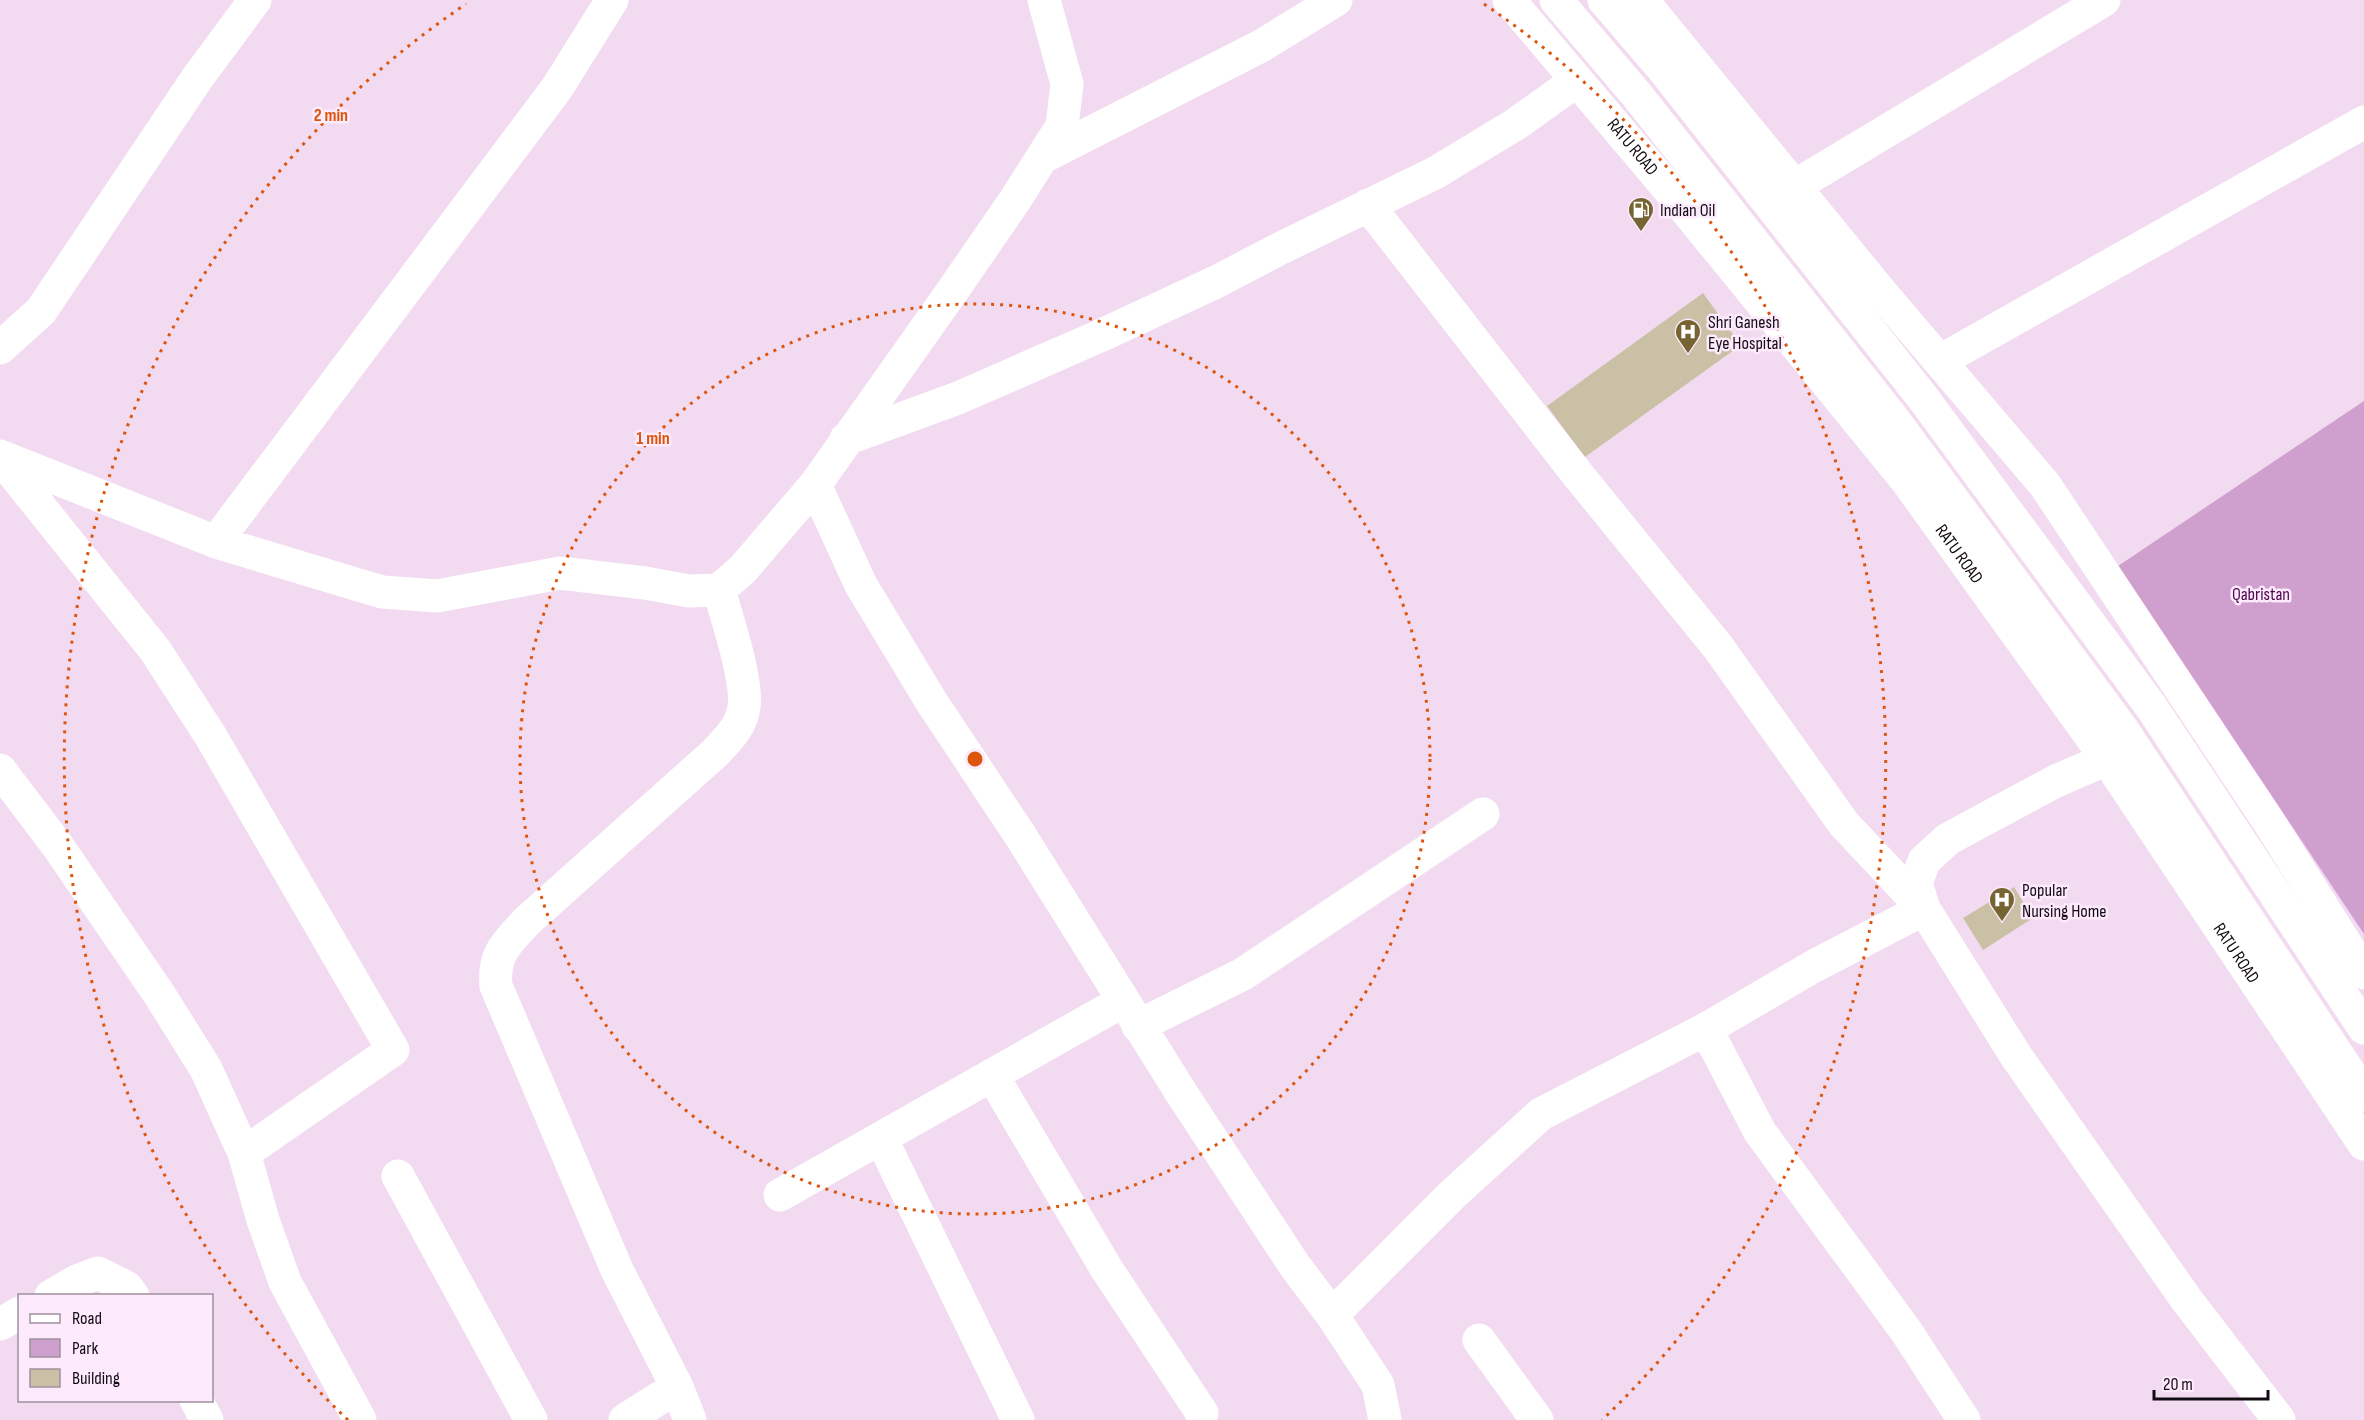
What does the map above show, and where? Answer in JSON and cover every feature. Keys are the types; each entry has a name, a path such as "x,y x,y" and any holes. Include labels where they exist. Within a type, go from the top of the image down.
{"street":[{"path":"0,348 41,311 198,77 255,0"},
{"path":"216,542 557,88 612,0"},
{"path":"0,456 216,542 382,592 437,596 560,573 634,581 689,591 719,590 743,569 815,485 951,293 1062,126 1067,84 1044,0"},
{"path":"1042,158 1261,46 1336,0"},
{"name":"RATU ROAD","path":"1509,0 1674,194 1907,481 2107,759 2364,1144"},
{"path":"1556,0 1636,94 1894,420 2122,729 2364,1095"},
{"path":"1604,0 1672,80 1923,398 2139,689 2364,1028"},
{"path":"1642,0 2045,485 2269,822 2364,973"},
{"path":"1795,186 2104,0"},
{"path":"846,439 958,398 1218,281 1434,173 1516,124 1576,81"},
{"path":"1941,361 2364,122"},
{"path":"1368,205 1578,475 1718,647 1844,824 1924,909 2016,1056 2186,1299 2278,1420"},
{"path":"0,456 155,650 210,735 393,1050 244,1153"},
{"path":"815,485 861,585 1130,1013 1295,1266 1332,1315 1378,1384 1385,1420"},
{"path":"690,1420 677,1387 616,1270 496,986 495,970 501,949 527,921 715,753 736,730 744,707 742,676 719,590"},
{"path":"1924,909 1916,883 1924,861 1948,840 2056,781 2107,759"},
{"path":"0,770 57,845 159,994 206,1069 244,1153 263,1220 285,1282 360,1420"},
{"path":"780,1195 992,1075 1130,1013 1243,974 1483,814"},
{"path":"1332,1315 1453,1194 1540,1114 1706,1029 1814,966 1924,909"},
{"path":"1706,1029 1760,1132 1906,1330 1964,1420"},
{"path":"992,1075 1106,1268 1202,1413"},
{"path":"881,1138 1018,1420"},
{"path":"398,1176 531,1420"},
{"path":"54,1294 77,1281 98,1273 126,1287 131,1294"},
{"path":"0,1324 18,1314"},
{"path":"1479,1340 1537,1420"},
{"path":"625,1420 677,1387"},
{"path":"197,1402 207,1420"}],"green space":[{"name":"Qabristan","path":"2364,401 2364,934 2118,566"}],"building":[{"path":"1703,293 1741,345 1585,457 1547,406"},
{"path":"2014,887 2033,918 1983,950 1963,918"}],"place":[{"name":"Indian Oil","path":"1641,233"},
{"name":"Shri Ganesh Eye Hospital","path":"1688,355"},
{"name":"Popular Nursing Home","path":"2002,923"}]}
